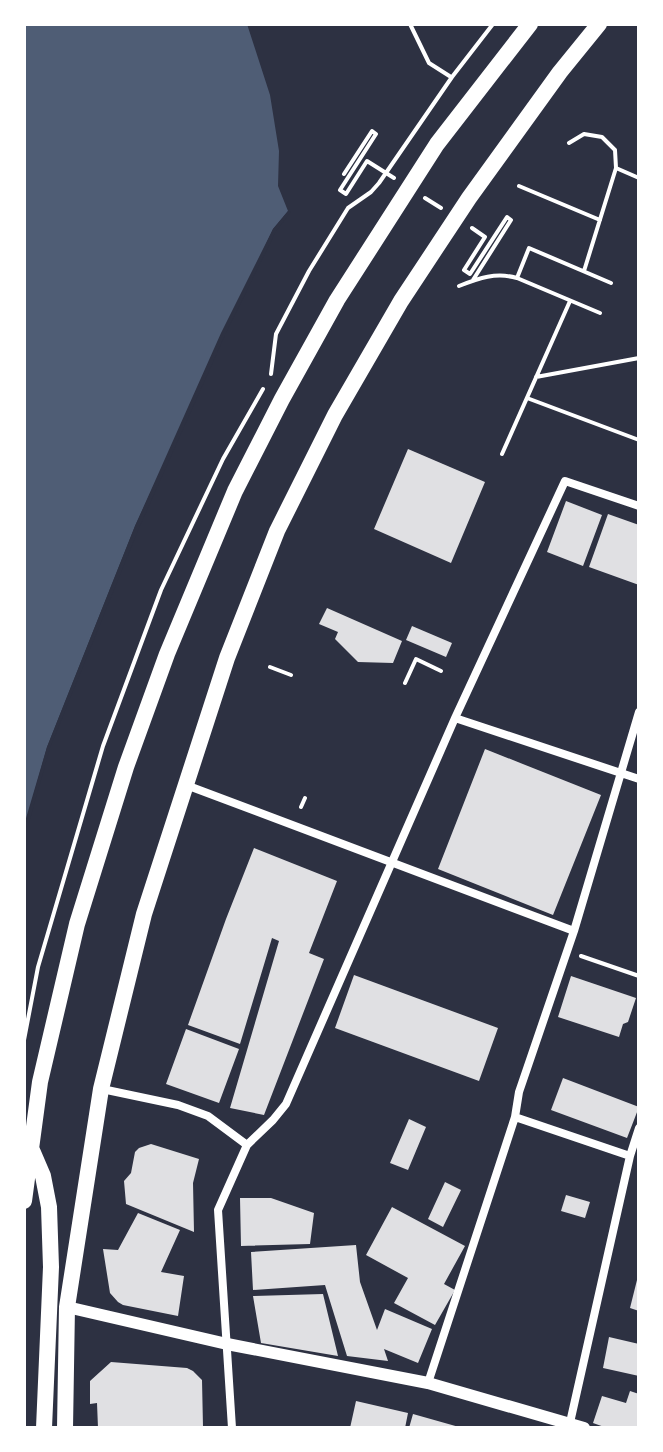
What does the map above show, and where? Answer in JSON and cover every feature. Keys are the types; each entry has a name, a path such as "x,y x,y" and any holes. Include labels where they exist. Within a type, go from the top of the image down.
{"main road":[{"path":"24,1201 40,1082 77,924 121,781 167,654 235,491 345,287 437,144 530,24"},
{"path":"65,1428 67,1307 101,1089 144,914 227,658 277,531 335,415 401,301 469,198 560,72 599,24"},
{"path":"30,1146 43,1176 49,1207 51,1267 44,1428"}],"street":[{"path":"232,1428 218,1210 247,1145 286,1104 455,718 565,481 639,506"},
{"path":"428,1383 515,1117 519,1092 574,931 639,712"},
{"path":"455,718 639,779"},
{"path":"185,785 574,931"},
{"path":"101,1089 178,1105 208,1116 247,1145"},
{"path":"515,1117 630,1156"},
{"path":"569,1425 639,1128"},
{"path":"67,1307 227,1344 428,1383 584,1428"}],"path":[{"path":"410,24 429,63 452,77 493,24"},
{"path":"344,174 372,131 376,134 340,190 346,194 367,161"},
{"path":"569,143 584,134 602,137 615,150 616,168 584,271"},
{"path":"616,168 639,178"},
{"path":"519,186 600,220"},
{"path":"473,280 511,220 507,217 470,274 464,270 485,237"},
{"path":"517,278 529,248 611,283"},
{"path":"459,286 488,276 505,275 600,313"},
{"path":"502,454 570,301"},
{"path":"536,377 639,358"},
{"path":"527,398 639,440"},
{"path":"405,683 416,659 441,671"},
{"path":"270,667 291,675"},
{"path":"301,807 305,798"},
{"path":"567,952 639,976"}],"water":[{"path":"24,24 247,24 270,95 279,151 278,186 288,211 273,229 135,526 47,747 24,825"}],"pier":[{"path":"288,211 291,212 276,231 225,335 139,528 50,748 28,826 24,829 47,747 135,526 221,333 273,229"}],"building":[{"path":"408,449 485,482 451,563 374,529"},
{"path":"566,501 602,515 583,566 547,552"},
{"path":"608,514 639,525 639,585 589,567"},
{"path":"327,608 402,641 393,663 358,662 335,639 338,632 319,624"},
{"path":"412,626 452,643 446,657 406,640"},
{"path":"485,749 601,795 553,915 438,869"},
{"path":"254,848 337,881 309,953 324,959 264,1115 230,1108 279,941 272,938 240,1044 188,1025"},
{"path":"354,975 498,1028 479,1081 335,1028"},
{"path":"571,976 636,998 619,1037 558,1017"},
{"path":"186,1029 239,1049 219,1103 166,1084"},
{"path":"563,1078 639,1107 627,1138 551,1110"},
{"path":"409,1119 426,1127 408,1170 390,1163"},
{"path":"151,1144 199,1159 193,1183 194,1232 126,1204 124,1181 131,1173 135,1152"},
{"path":"445,1182 461,1190 443,1227 428,1219"},
{"path":"566,1195 590,1202 585,1218 561,1211"},
{"path":"240,1198 271,1198 314,1213 310,1244 241,1246"},
{"path":"392,1207 465,1246 444,1284 455,1290 435,1325 394,1303 408,1278 366,1255"},
{"path":"138,1213 180,1230 161,1272 184,1276 178,1316 123,1305 110,1293 103,1249 118,1250"},
{"path":"356,1245 360,1282 377,1330 385,1309 432,1329 418,1363 384,1349 388,1361 347,1356 325,1285 253,1290 251,1252"},
{"path":"639,1276 639,1311 630,1308"},
{"path":"323,1294 338,1356 261,1343 253,1296"},
{"path":"609,1337 639,1344 639,1376 603,1368"},
{"path":"111,1362 193,1371 202,1380 203,1427 98,1428 97,1403 90,1404 90,1381"},
{"path":"630,1391 639,1394 639,1428 607,1428 593,1423 602,1396 626,1403"},
{"path":"356,1401 408,1413 405,1428 350,1428"},
{"path":"413,1414 459,1427 459,1428 409,1428"}]}
